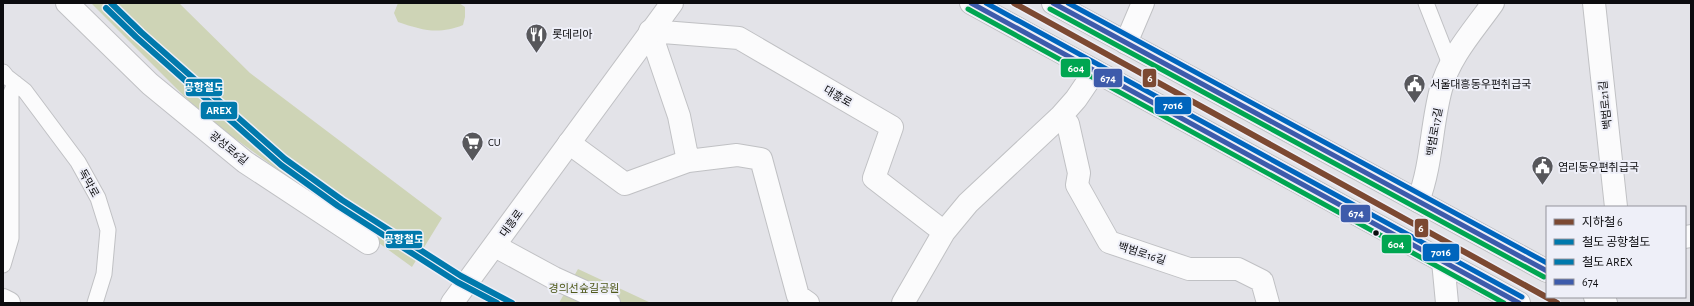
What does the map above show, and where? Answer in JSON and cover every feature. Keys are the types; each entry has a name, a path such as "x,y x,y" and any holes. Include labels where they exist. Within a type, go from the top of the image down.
{"street":[{"name":"광성로6길","path":"67,3 150,84 245,162 368,243"},
{"name":"대흥로","path":"452,303 672,3"},
{"path":"971,3 1519,303"},
{"path":"1053,3 1546,270"},
{"path":"1126,43 1143,3"},
{"name":"백범로17길","path":"1418,201 1425,182 1441,89 1450,64 1493,3"},
{"name":"백범로21길","path":"1594,3 1616,206"},
{"name":"대흥로","path":"650,31 739,38 892,127 874,178 944,232"},
{"path":"650,31 680,116 688,161"},
{"path":"903,303 944,232 968,203 1061,116 1076,99 1095,71"},
{"name":"백범로16길","path":"1061,116 1068,124 1079,174 1077,185 1109,242 1189,269 1238,269 1262,280 1268,303"},
{"path":"569,143 625,184 688,161 737,155 761,159 798,296 808,303"},
{"path":"495,246 554,278 609,303"},
{"path":"1443,261 1446,303"},
{"path":"1597,298 1606,303"},
{"path":"3,300 9,303"}],"lane":[{"path":"1426,3 1450,64"},
{"name":"독막로","path":"3,72 25,91 78,162 98,198 108,230 104,274 95,303"},
{"path":"3,265 11,238 11,93 15,83"}],"green space":[{"path":"91,3 179,3 250,73 442,218 412,267 204,116"},
{"path":"398,3 459,3 465,7 463,25 438,31 423,29 398,22 394,13"},
{"name":"경의선숲길공원","path":"578,269 651,303 559,303"}],"metro line":[{"name":"6","path":"1014,3 1546,297"},
{"name":"6","path":"1548,298 1557,303"}],"rail line":[{"name":"공항철도","path":"111,3 141,32 285,159 342,200 461,276 512,303"},
{"name":"AREX","path":"106,8 136,37 281,165 338,206 457,282 497,303"}],"transit line":[{"name":"674","path":"971,3 1519,303"},
{"name":"7016","path":"986,3 1522,297"},
{"name":"674","path":"1053,3 1546,270"},
{"name":"7016","path":"1068,3 1546,262"},
{"name":"604","path":"968,9 1504,303"},
{"name":"604","path":"1050,9 1544,277"}],"place":[{"name":"롯데리아","path":"537,54"},
{"name":"서울대흥동우편취급국","path":"1415,104"},
{"name":"CU","path":"473,162"},
{"name":"염리동우편취급국","path":"1542,186"}]}
